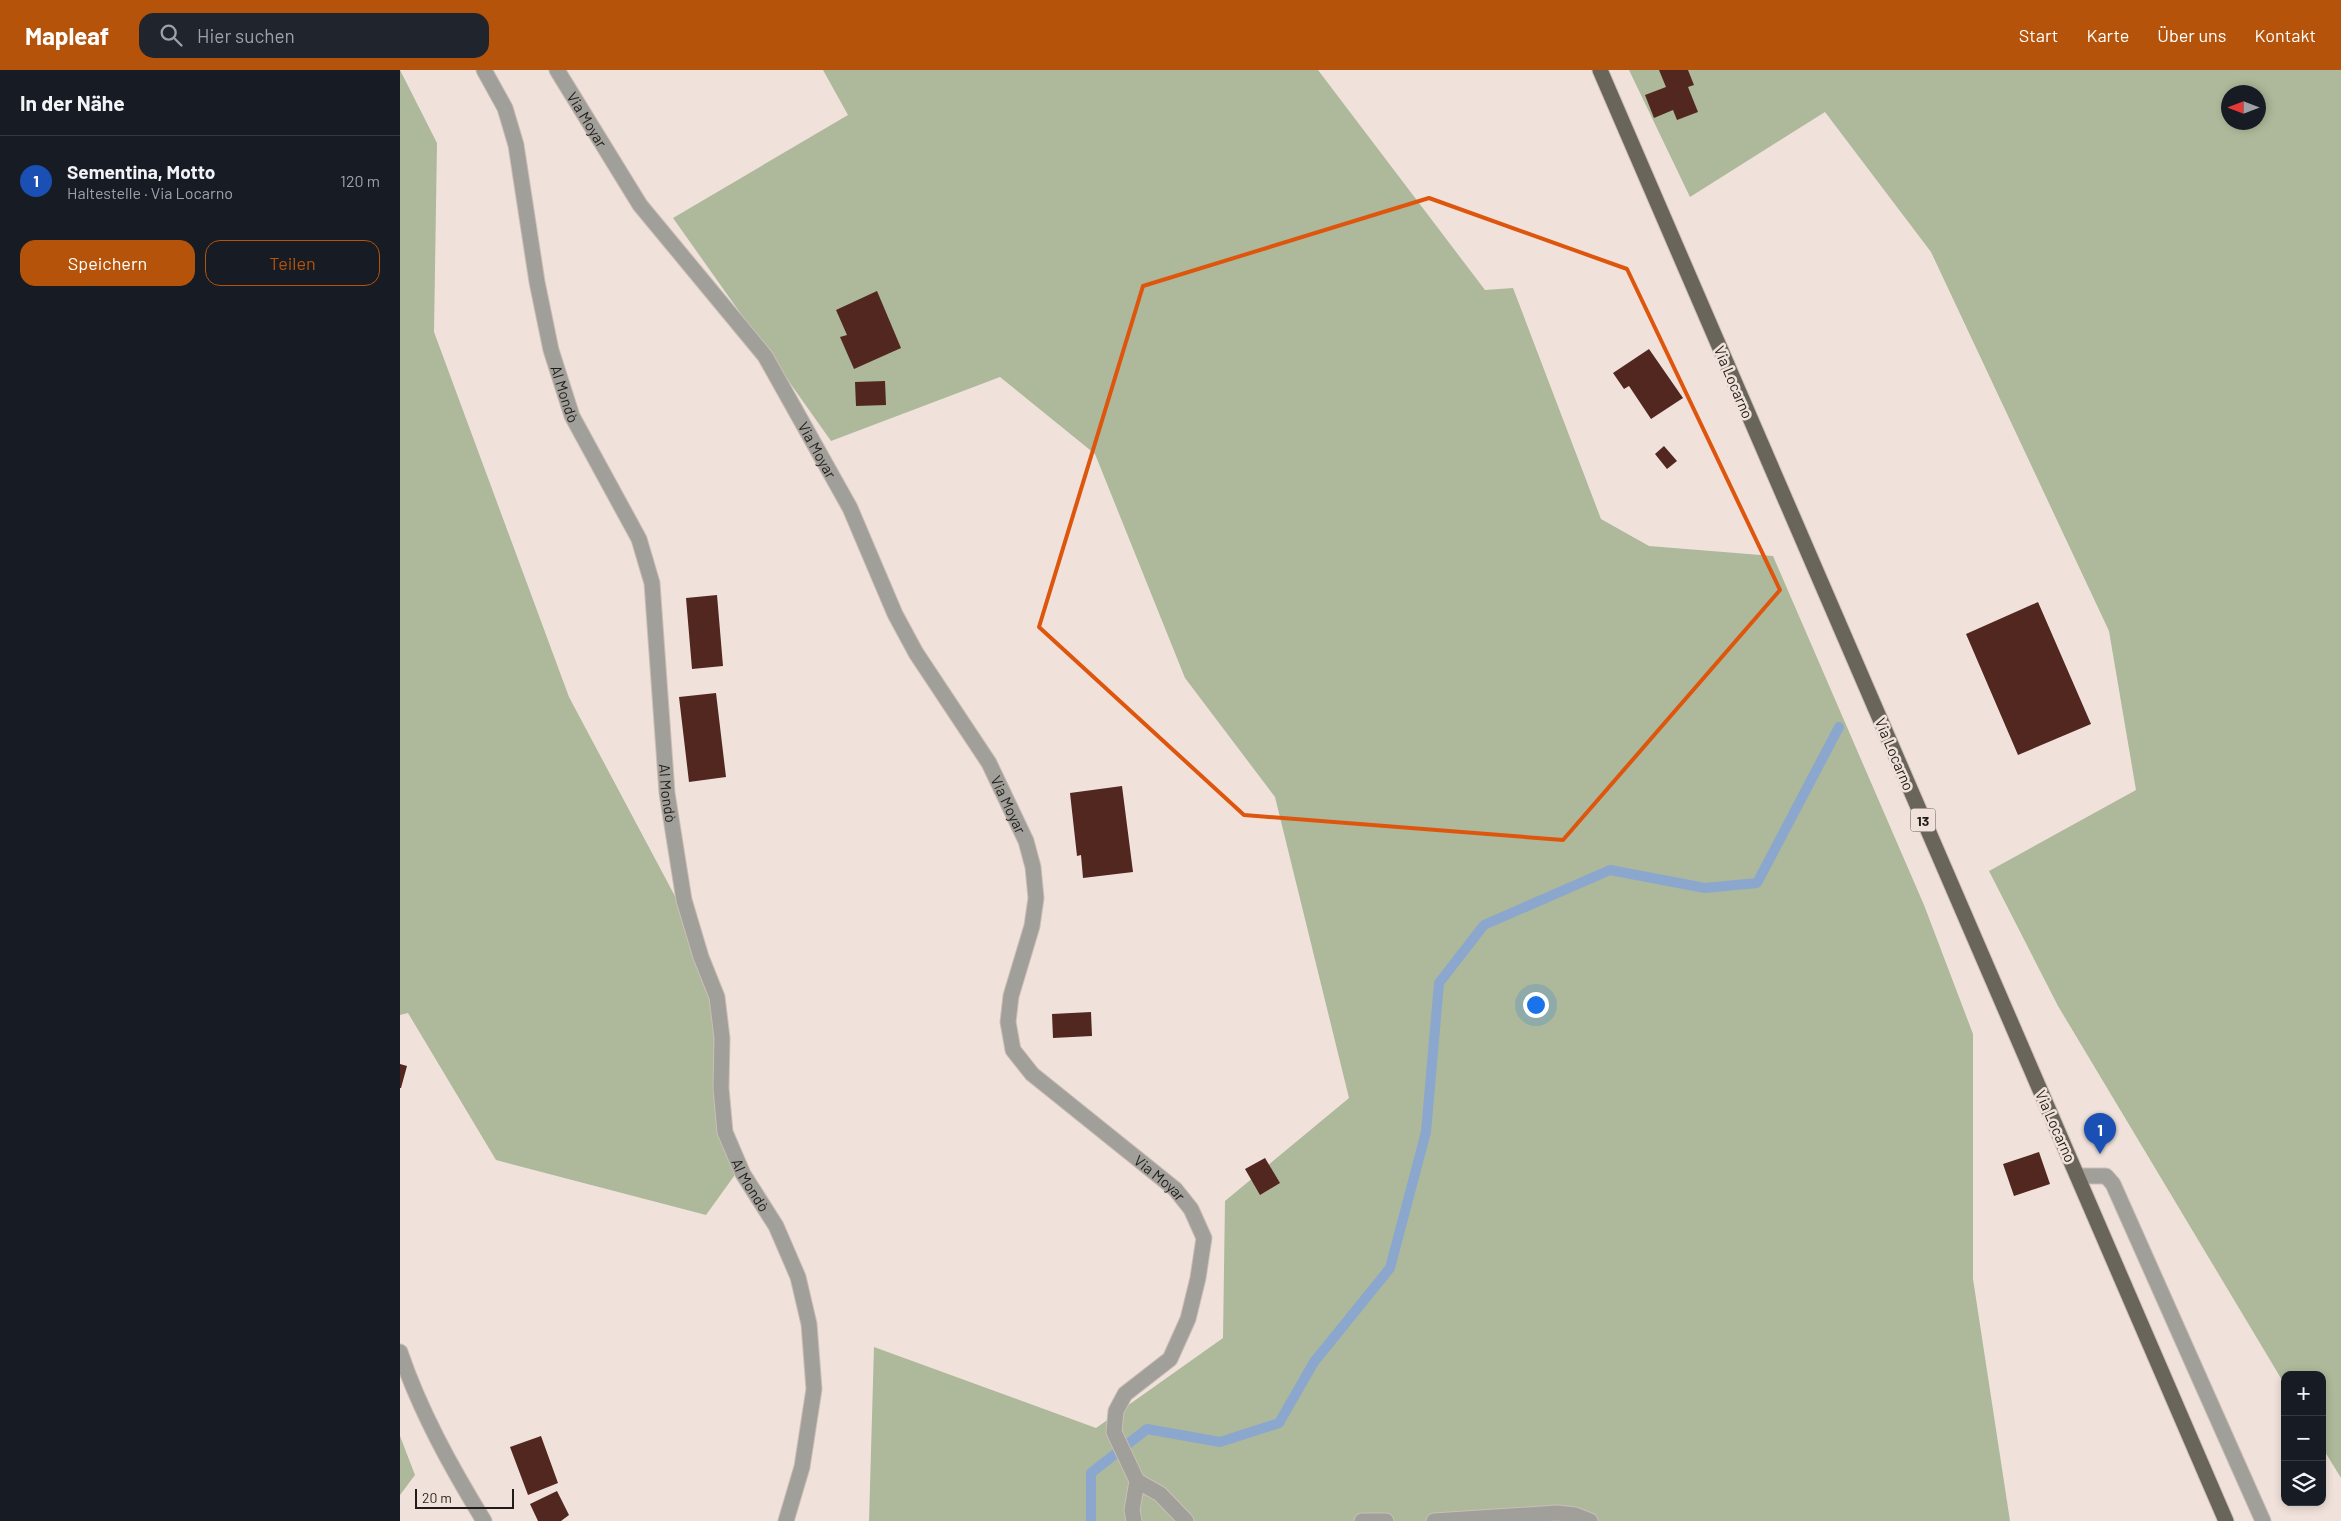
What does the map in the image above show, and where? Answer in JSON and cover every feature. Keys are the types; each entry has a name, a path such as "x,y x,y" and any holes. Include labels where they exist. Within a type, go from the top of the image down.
{"main road":[{"name":"Via Locarno","path":"1600,70 2226,1521"}],"street":[{"name":"Al Mondò","path":"484,70 505,108 516,145 539,292 551,350 572,416 639,539 652,583 667,793 684,900 701,957 717,997 722,1038 720,1088 725,1132 743,1174 779,1235 798,1277 809,1324 814,1389 802,1467 786,1521"},
{"name":"Via Moyar","path":"557,70 640,205 764,356 850,508 895,614 916,653 989,763 1026,841 1033,867 1036,898 1032,926 1011,996 1008,1022 1013,1050 1032,1074 1175,1189 1191,1209 1204,1238 1198,1278 1188,1319 1170,1360 1125,1394 1116,1411 1114,1432 1137,1480"},
{"path":"2078,1176 2106,1176 2113,1184 2263,1521"},
{"path":"400,1352 418,1399 460,1482 484,1521"},
{"path":"1134,1521 1132,1510 1137,1480 1160,1494 1186,1521"},
{"path":"1434,1521 1557,1513 1575,1515 1590,1521"},
{"path":"1362,1521 1386,1521"}],"highlighted area":[{"path":"1429,198 1627,269 1780,590 1563,840 1244,815 1039,627 1143,286"}],"green space":[{"path":"400,70 437,143 434,332 569,697 685,915 721,1003 726,1130 737,1172 706,1215 496,1160 408,1013 400,1015"},
{"path":"823,70 1318,70 1485,290 1513,288 1601,519 1649,546 1773,556 1924,905 1973,1034 1973,1279 2010,1521 1573,1521 1569,1508 1482,1510 1434,1521 869,1521 874,1347 1096,1428 1223,1338 1225,1201 1349,1098 1275,797 1185,678 1095,454 1000,377 831,441 673,218 848,115"},
{"path":"1629,70 2341,70 2341,1478 2326,1454 2326,1371 2281,1371 2281,1378 2058,1006 1989,871 2136,790 2109,631 1931,252 1825,112 1690,197"},
{"path":"400,1436 415,1475 400,1495"}],"building":[{"path":"1659,70 1688,70 1694,85 1688,87 1698,112 1677,120 1673,110 1654,118 1645,95 1666,87"},
{"path":"877,291 901,348 854,369 840,337 847,335 836,310"},
{"path":"1649,349 1683,398 1651,419 1629,386 1624,389 1613,373"},
{"path":"885,381 886,405 856,406 855,382"},
{"path":"1664,446 1677,461 1667,469 1655,454"},
{"path":"717,595 723,666 692,669 686,598"},
{"path":"2038,602 2091,724 2018,755 1966,634"},
{"path":"716,693 726,777 689,782 679,697"},
{"path":"1122,786 1133,872 1083,878 1081,855 1077,856 1070,793"},
{"path":"1091,1012 1092,1036 1053,1038 1052,1014"},
{"path":"400,1064 407,1066 401,1088 400,1088"},
{"path":"2039,1152 2050,1184 2014,1196 2003,1164"},
{"path":"1265,1158 1280,1183 1260,1195 1245,1169"},
{"path":"541,1436 558,1483 528,1495 510,1447"},
{"path":"557,1491 569,1515 561,1521 538,1521 530,1504"}],"waterway":[{"path":"1091,1521 1091,1473 1147,1429 1220,1442 1279,1423 1314,1362 1390,1268 1426,1132 1439,983 1484,925 1610,870 1705,888 1757,883 1839,727"}],"place":[{"name":"Sementina, Motto","path":"2100,1154"}]}
